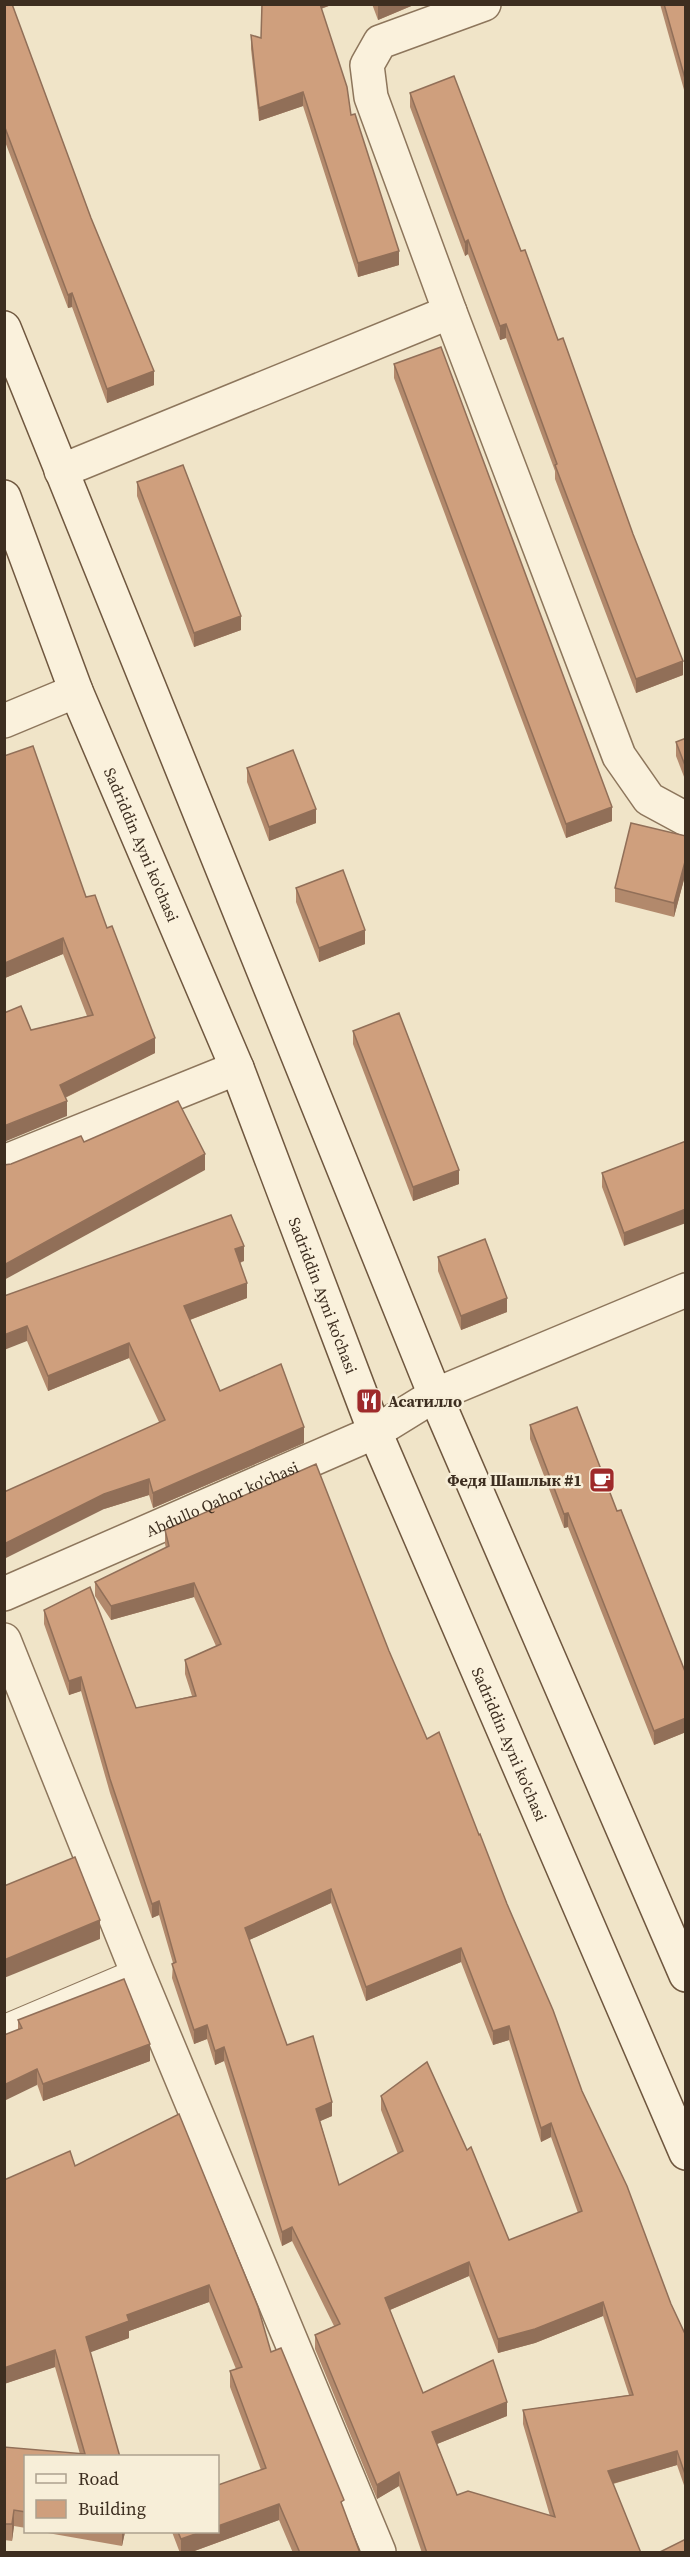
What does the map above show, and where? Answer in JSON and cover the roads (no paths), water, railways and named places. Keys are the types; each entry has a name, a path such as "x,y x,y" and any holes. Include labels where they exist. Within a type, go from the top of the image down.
{"main road":[{"path":"484,4 380,42 367,65 371,97 619,756 649,799 686,819"},
{"path":"61,471 450,312"},
{"path":"4,328 435,1395 686,1975"},
{"name":"Sadriddin Ayni ko'chasi","path":"4,497 76,691 237,1068 375,1432 686,2153"},
{"path":"4,721 76,691"},
{"path":"4,1162 237,1068"},
{"name":"Abdullo Qahor ko'chasi","path":"4,1594 375,1432 435,1395 686,1290"},
{"path":"4,1640 136,1969 379,2553"}],"lane":[{"path":"4,2025 136,1969"}],"place":[{"name":"Асатилло","path":"369,1401"},
{"name":"Федя Шашлык #1","path":"602,1480"}]}
